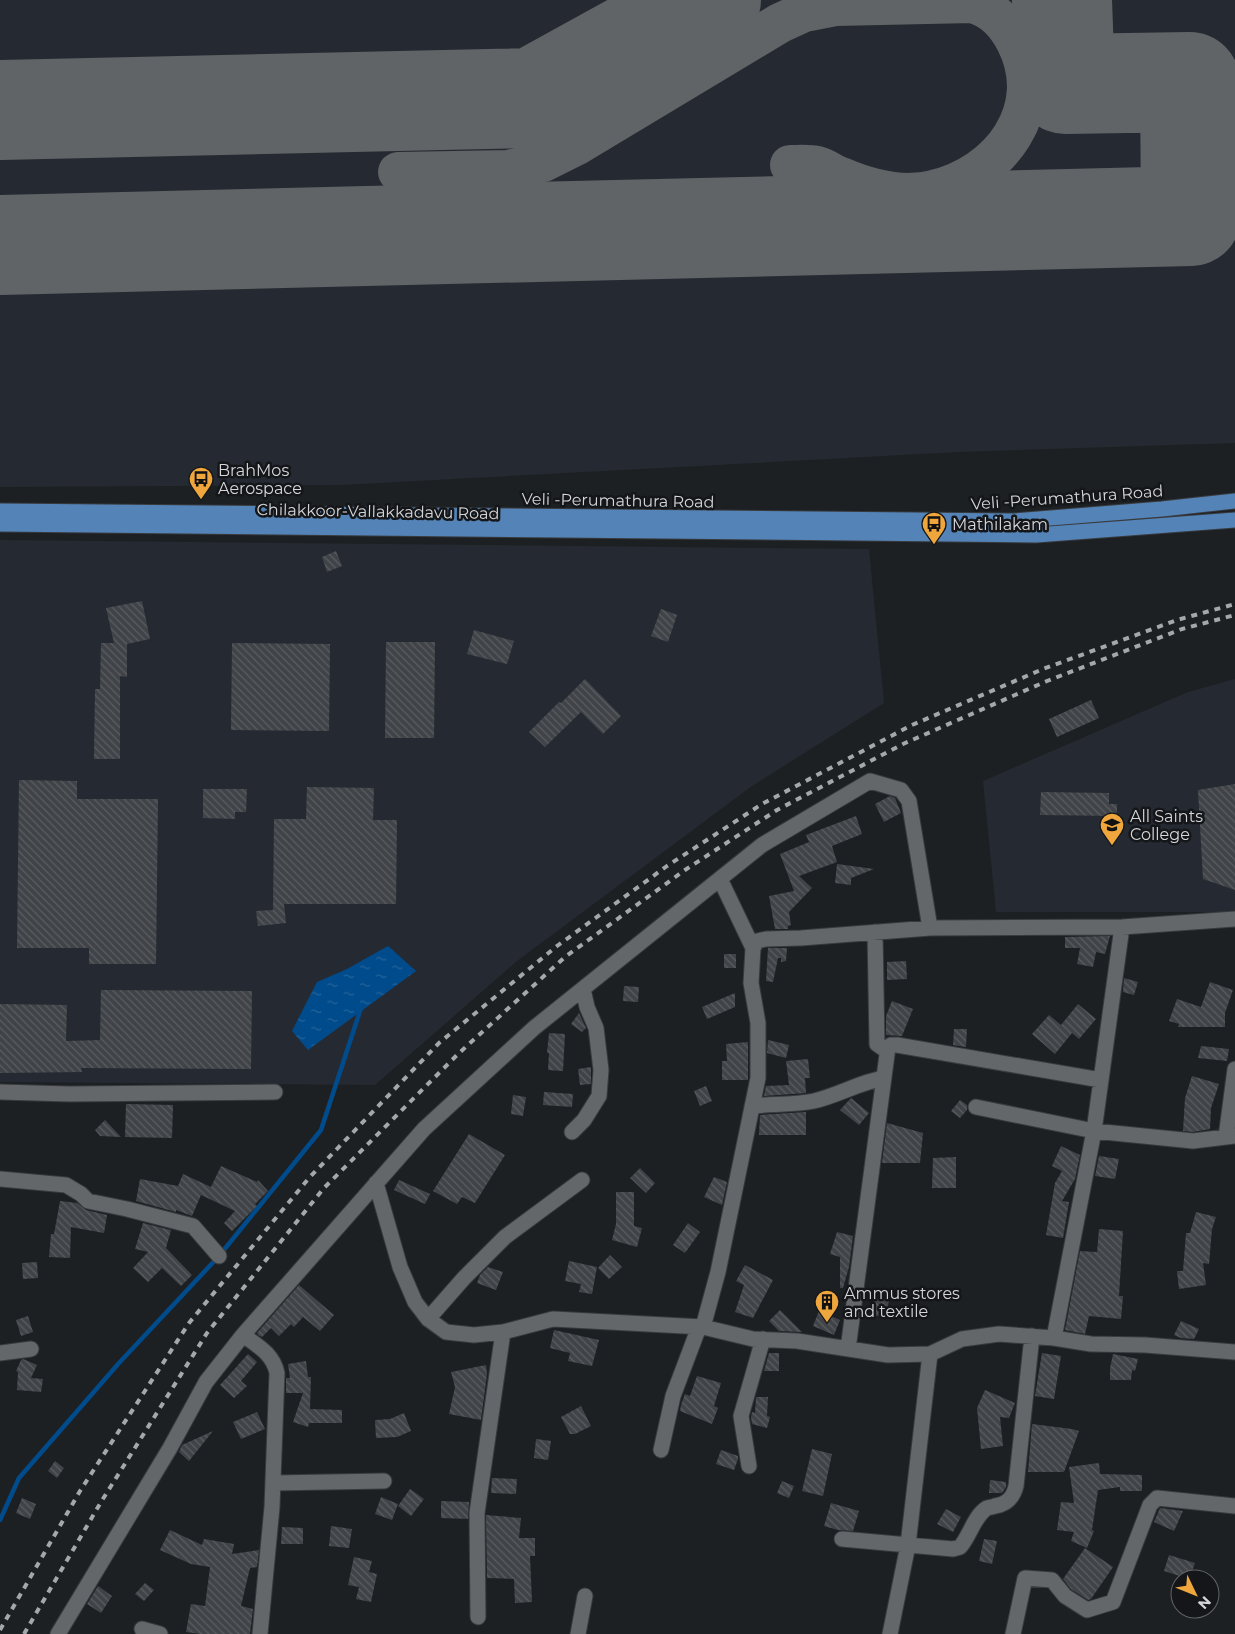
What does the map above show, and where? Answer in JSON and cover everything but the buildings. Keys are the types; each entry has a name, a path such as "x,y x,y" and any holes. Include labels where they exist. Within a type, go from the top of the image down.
{"main road":[{"name":"Veli -Perumathura Road","path":"0,511 1014,521 1235,501"},
{"name":"Chilakkoor-Vallakkadavu Road","path":"0,524 1036,535 1235,520"}],"street":[{"path":"58,1634 170,1448 206,1382 243,1335 424,1129 534,1028 762,845 870,781 901,790 909,801 930,928"},
{"path":"720,879 754,948"},
{"path":"661,1450 673,1396 701,1327 718,1272 758,1078 758,1023 752,982 754,948 757,941 930,928 1122,927 1235,919"},
{"path":"1054,1338 1094,1131 1122,927"},
{"path":"875,932 877,1044 887,1051"},
{"path":"572,1132 584,1120 599,1096 600,1088 601,1070 596,1028 587,1007 583,989"},
{"path":"848,1349 887,1051 891,1045 1101,1080"},
{"path":"976,1107 1094,1131 1193,1140 1231,1137 1235,1068"},
{"path":"752,1106 812,1101 867,1081 884,1078"},
{"path":"0,1092 69,1094 275,1092"},
{"path":"0,1179 66,1185 81,1194 88,1201 127,1208 193,1226 219,1256"},
{"path":"428,1319 464,1278 505,1237 582,1180"},
{"path":"376,1183 400,1267 415,1302 428,1319 446,1332 474,1335 503,1332 553,1320 701,1327 752,1339 797,1341 888,1355 930,1354 962,1339 999,1334 1054,1338 1091,1344 1145,1345 1235,1352"},
{"path":"478,1617 477,1513 503,1332"},
{"path":"243,1335 268,1353 275,1362 278,1373 273,1483 260,1634"},
{"path":"842,1539 953,1549 960,1547 977,1519 987,1508 1004,1504 1014,1494 1032,1336"},
{"path":"750,1466 741,1416 763,1339"},
{"path":"0,1353 31,1349"},
{"path":"890,1634 908,1545 930,1354"},
{"path":"273,1483 384,1481"},
{"path":"1013,1634 1024,1578 1052,1580 1065,1596 1087,1610 1113,1602 1150,1504 1157,1498 1235,1506"},
{"path":"578,1634 585,1596"},
{"path":"142,1629 160,1634"}],"shaded area":[{"path":"0,0 1235,0 1235,443 958,452 341,485 0,487"},
{"path":"0,540 869,549 884,703 752,786 517,961 375,1085 0,1082"},
{"name":"All Saints College","path":"1235,679 1235,912 996,912 983,781 1188,692"}],"water":[{"path":"388,946 416,971 308,1050 292,1031 317,982 347,969"}],"waterway":[{"path":"0,1520 19,1478 119,1363 219,1256 321,1130 361,1008"}],"taxiway":[{"path":"398,172 508,170 543,162 577,145 780,23 804,12 835,6 972,3 986,9 998,18 1016,42 1025,67 1027,91 1022,114 1012,136 998,154 979,170 957,182 933,190 898,193 863,185 817,166 790,165"}],"runway":[{"path":"0,110 533,98 711,0"},
{"path":"0,245 1191,216 1190,82 1065,84 1062,0"}],"railway":[{"path":"0,1630 80,1491 189,1323 309,1178 439,1043 557,946 667,866 762,804 912,725 1043,669 1177,620 1235,604"},
{"path":"24,1634 101,1502 207,1333 324,1188 458,1054 565,957 685,870 777,810 903,744 1047,681 1182,629 1235,615"}],"place":[{"name":"BrahMos Aerospace","path":"201,500"},
{"name":"Mathilakam","path":"934,545"},
{"name":"All Saints College","path":"1112,846"},
{"name":"Ammus stores and textile","path":"827,1323"}]}
